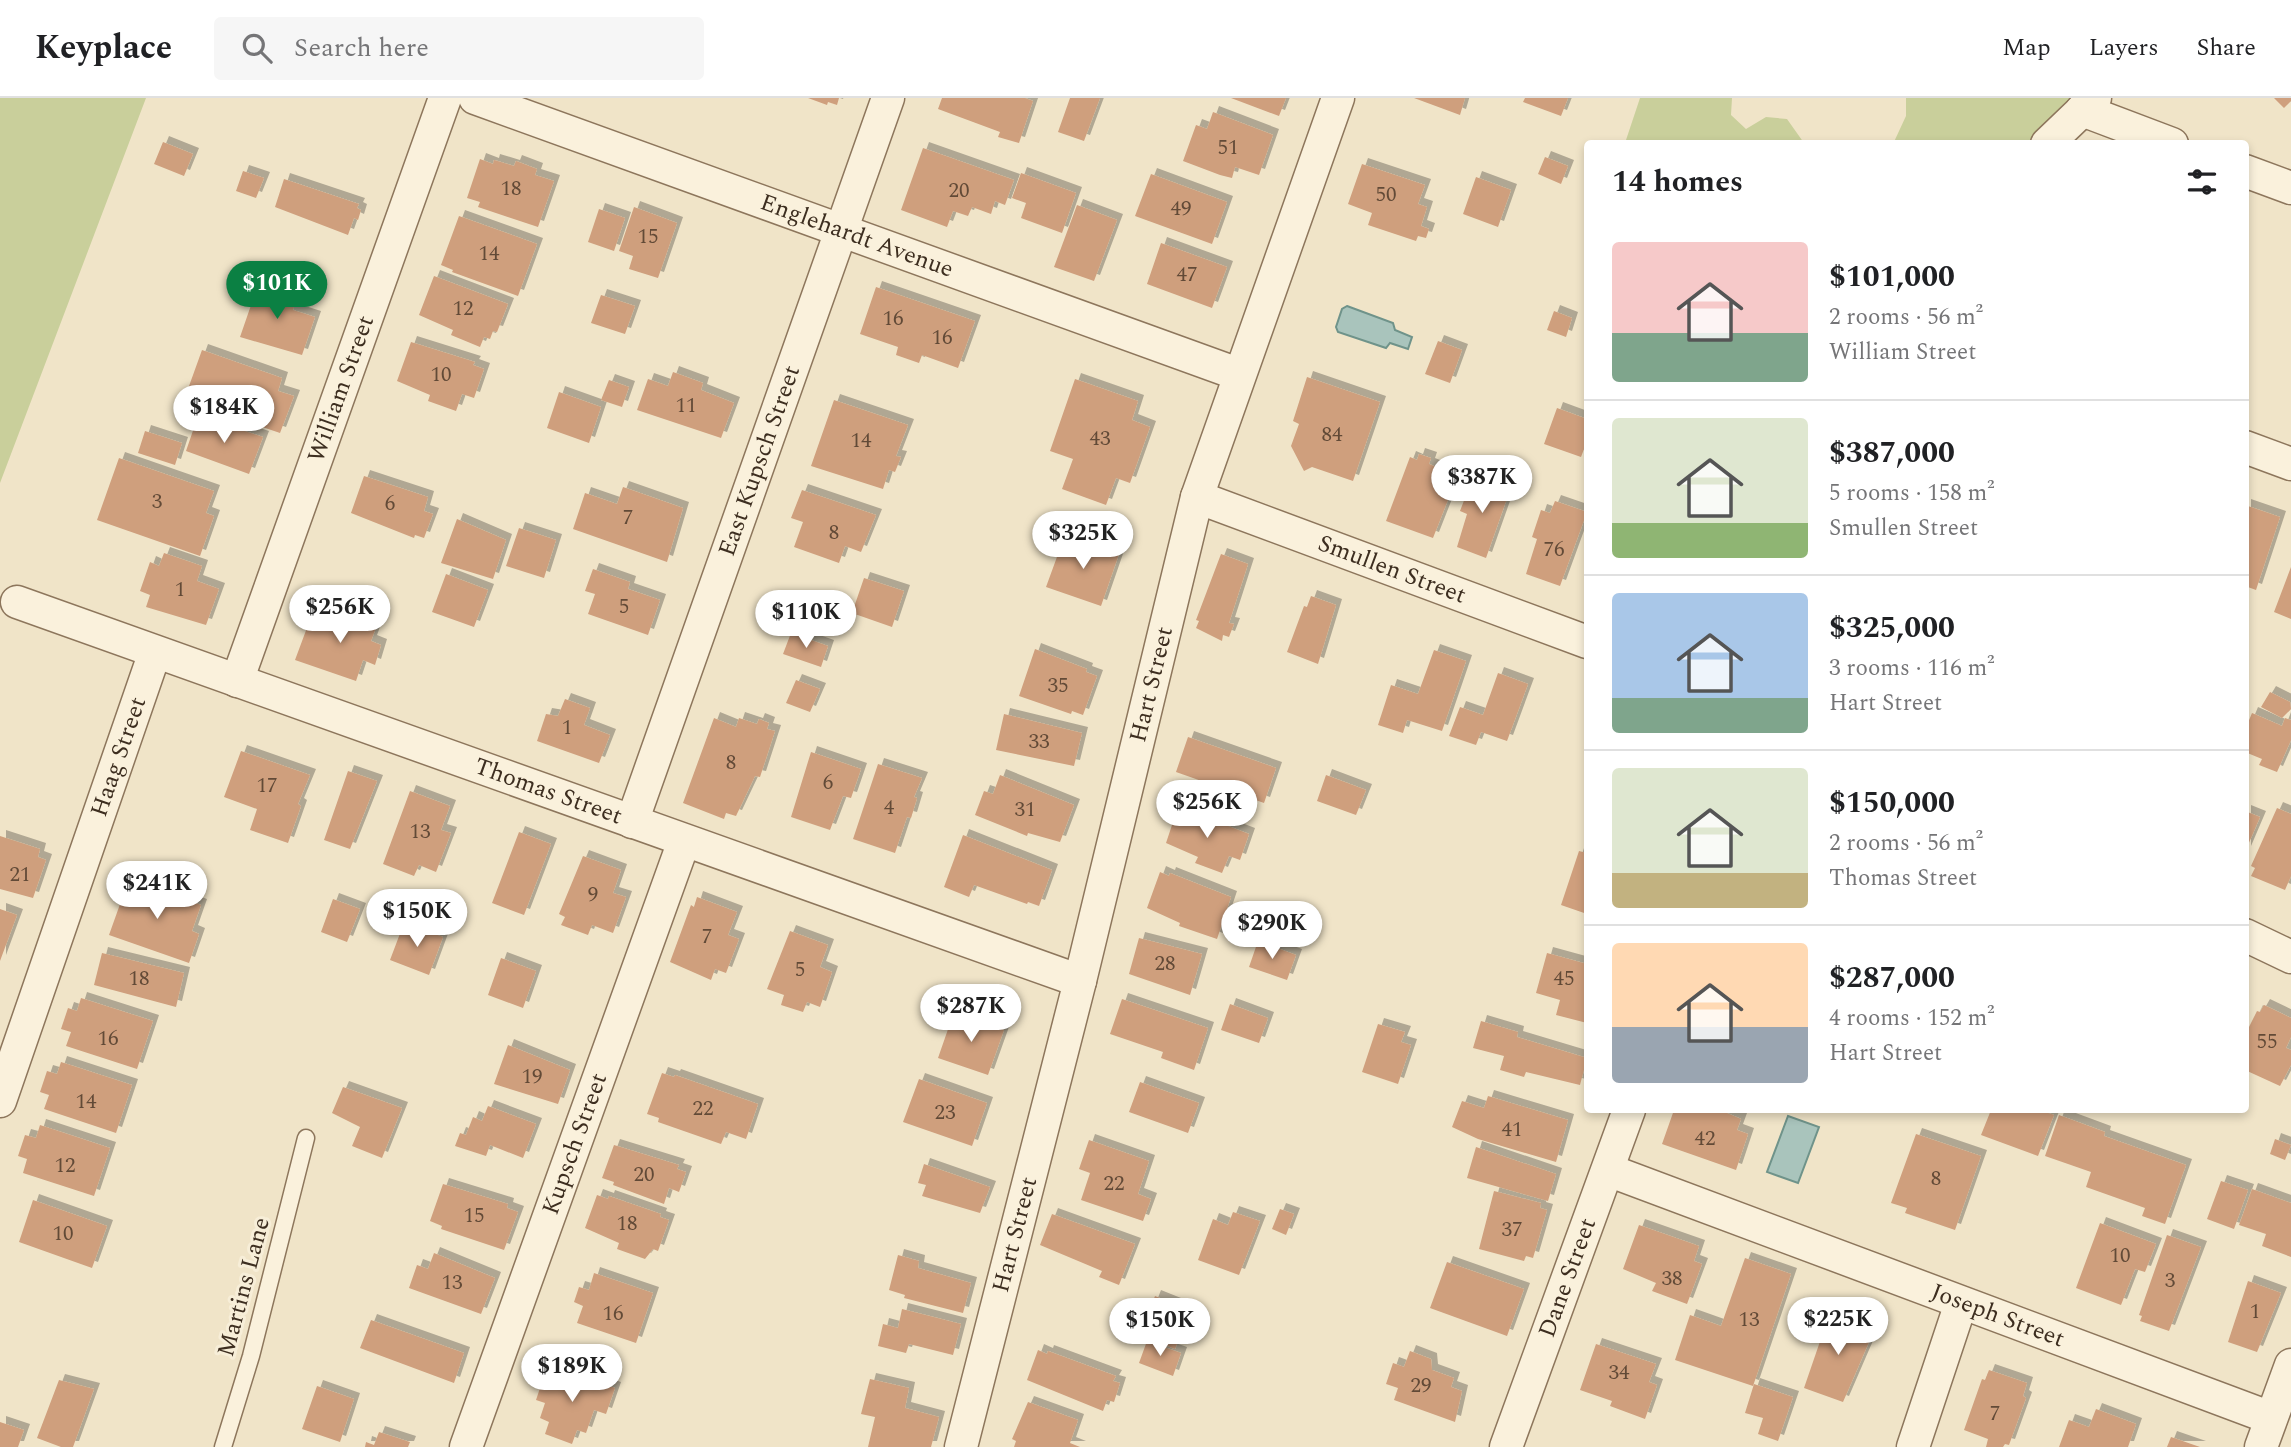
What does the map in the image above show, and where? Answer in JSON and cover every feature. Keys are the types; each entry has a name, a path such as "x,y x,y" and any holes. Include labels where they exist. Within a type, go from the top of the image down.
{"street":[{"name":"William Street","path":"237,681 444,98"},
{"name":"Englehardt Avenue","path":"475,98 1238,374"},
{"name":"East Kupsch Street","path":"632,822 888,98"},
{"name":"Hart Street","path":"961,1447 1080,981 1197,497 1238,374 1338,98"},
{"path":"2051,140 2088,104 2164,140"},
{"path":"2249,172 2291,188"},
{"path":"2249,448 2291,464"},
{"name":"Smullen Street","path":"1197,497 1584,641"},
{"name":"Thomas Street","path":"17,603 1080,981"},
{"name":"Haag Street","path":"0,1101 155,652"},
{"name":"Kupsch Street","path":"466,1447 684,841"},
{"path":"2249,937 2291,957"},
{"name":"Dane Street","path":"1506,1447 1628,1113"},
{"name":"Joseph Street","path":"1608,1170 1961,1303 2266,1433"},
{"path":"1913,1447 1961,1303"},
{"path":"2266,1433 2291,1365"}],"lane":[{"name":"Martins Lane","path":"223,1447 251,1356 306,1138"}],"green space":[{"path":"0,98 146,98 0,483"},
{"path":"1640,98 1732,98 1731,115 1746,129 1766,117 1787,119 1802,140 1626,140"},
{"path":"1906,98 2095,98 2050,140 1895,140 1906,116"}],"water":[{"path":"1347,306 1393,323 1395,330 1412,337 1408,349 1390,343 1386,348 1338,332 1336,327 1342,309"},
{"path":"1788,1116 1819,1127 1798,1183 1767,1172"}],"building":[{"path":"808,98 839,98 837,105 828,102 827,105"},
{"path":"942,98 1025,98 1033,101 1019,143 998,137 1000,132 938,109"},
{"path":"1070,98 1100,98 1084,141 1058,132"},
{"path":"1231,98 1286,98 1279,116"},
{"path":"1414,98 1465,98 1460,115"},
{"path":"1525,98 1568,98 1561,116 1523,102"},
{"path":"2274,98 2291,98 2291,101 2284,108"},
{"path":"1213,112 1273,135 1259,175 1235,167 1232,178 1183,161 1196,125 1207,129"},
{"path":"163,142 193,154 184,176 154,164"},
{"path":"923,148 1014,180 1005,205 995,201 991,214 972,207 968,216 953,211 947,227 901,210"},
{"path":"1545,157 1568,166 1561,184 1538,174"},
{"path":"480,159 493,164 494,160 514,166 516,161 537,169 535,175 554,181 538,227 478,207 480,202 467,198"},
{"path":"1362,164 1425,185 1418,204 1427,207 1421,226 1429,229 1426,238 1418,236 1416,241 1368,225 1372,213 1348,204"},
{"path":"243,171 264,178 256,198 236,191"},
{"path":"1021,173 1076,193 1062,233 1021,218 1026,203 1012,198"},
{"path":"1151,174 1227,202 1212,244 1135,216"},
{"path":"1476,177 1511,190 1498,227 1463,214"},
{"path":"284,179 359,204 357,208 361,210 358,220 354,218 348,235 275,207"},
{"path":"1077,205 1117,220 1094,281 1054,267"},
{"path":"634,207 677,223 658,278 629,269 633,256 619,251"},
{"path":"599,209 625,218 614,251 588,242"},
{"path":"459,216 537,244 518,296 452,272 453,270 441,265"},
{"path":"1161,243 1227,267 1212,308 1147,284"},
{"path":"434,276 508,304 497,332 493,331 490,339 484,337 480,347 451,335 453,330 419,315"},
{"path":"259,282 297,297 293,310 315,317 302,355 240,337"},
{"path":"876,287 975,321 958,368 922,355 919,363 896,355 898,347 860,334"},
{"path":"601,295 635,306 625,334 591,323"},
{"path":"1554,311 1572,318 1566,337 1547,330"},
{"path":"1438,341 1462,350 1450,383 1425,374"},
{"path":"411,342 475,362 473,365 484,369 474,398 462,394 456,411 428,401 430,395 397,381"},
{"path":"202,350 282,378 278,391 294,396 280,433 184,400"},
{"path":"673,372 703,383 701,390 734,403 721,438 637,410 648,379 668,386"},
{"path":"1307,377 1380,402 1353,481 1312,467 1304,471 1291,446 1299,424 1293,421"},
{"path":"1075,379 1138,401 1132,420 1150,427 1130,483 1116,478 1106,505 1062,489 1073,459 1050,451"},
{"path":"609,380 629,387 622,407 601,400"},
{"path":"559,392 601,407 589,443 547,428"},
{"path":"834,400 908,425 896,456 901,457 895,472 889,470 883,489 811,466"},
{"path":"1557,408 1584,418 1584,449 1581,457 1544,444"},
{"path":"198,416 263,437 249,474 186,451"},
{"path":"145,431 182,443 175,465 138,453"},
{"path":"1419,454 1431,458 1429,464 1451,473 1448,480 1455,482 1433,538 1386,521 1410,457 1417,460"},
{"path":"119,458 214,491 206,513 214,516 200,556 97,520"},
{"path":"364,476 428,497 424,511 433,514 424,538 415,535 414,538 351,513"},
{"path":"1473,477 1511,487 1486,558 1457,547 1467,514 1460,511"},
{"path":"623,487 683,508 667,562 573,529 585,493 617,504"},
{"path":"802,490 876,515 861,552 845,546 839,563 794,547 803,522 791,518"},
{"path":"1555,501 1584,511 1584,520 1560,586 1526,574 1537,539 1532,537 1541,510 1550,513"},
{"path":"2249,506 2280,517 2256,590 2249,587"},
{"path":"457,519 506,540 493,579 441,563"},
{"path":"519,528 556,540 544,578 506,566"},
{"path":"1065,535 1119,554 1101,606 1046,587"},
{"path":"164,553 202,566 197,581 219,589 206,625 146,607 150,595 140,591 150,562 159,566"},
{"path":"1221,554 1248,564 1229,623 1234,624 1229,637 1223,635 1222,641 1196,628 1199,621 1196,620"},
{"path":"2291,567 2291,619 2274,612"},
{"path":"593,569 630,582 628,589 660,600 648,635 588,614 595,594 585,591"},
{"path":"446,574 488,590 474,627 432,612"},
{"path":"864,578 904,591 892,627 852,613"},
{"path":"1311,596 1336,605 1318,664 1287,652 1304,606 1307,607"},
{"path":"347,611 378,622 371,641 381,645 375,665 363,660 356,681 295,660 311,617 341,627"},
{"path":"791,633 828,646 821,667 783,654"},
{"path":"1035,649 1087,669 1086,672 1097,676 1083,715 1072,711 1071,714 1019,696"},
{"path":"1434,650 1466,661 1442,731 1407,720 1403,733 1378,725 1391,685 1418,694"},
{"path":"1498,673 1528,684 1507,741 1481,732 1476,745 1449,736 1460,707 1483,715"},
{"path":"796,680 820,689 810,712 786,703"},
{"path":"2270,692 2290,702 2291,709 2282,718 2261,707"},
{"path":"565,699 590,708 584,725 610,735 599,763 537,741 546,714 558,716"},
{"path":"2252,713 2282,726 2285,718 2291,720 2291,740 2277,772 2259,765 2262,759 2249,754 2249,720"},
{"path":"1004,714 1082,733 1074,766 996,750"},
{"path":"714,718 736,727 739,718 757,724 759,719 769,723 767,729 775,731 760,777 755,776 736,816 726,813 724,819 683,803"},
{"path":"1188,737 1276,768 1264,803 1176,772"},
{"path":"241,751 310,775 298,804 301,806 288,843 250,830 257,809 224,797"},
{"path":"811,752 861,769 851,798 843,796 830,830 791,817"},
{"path":"878,764 922,778 914,797 917,798 911,818 907,817 895,853 853,839"},
{"path":"348,771 377,781 350,849 324,840"},
{"path":"1000,775 1074,805 1060,842 1028,833 1027,836 975,815 984,791 993,794"},
{"path":"1326,775 1366,790 1356,815 1317,801"},
{"path":"410,791 450,806 441,830 451,833 436,872 419,865 414,876 383,864"},
{"path":"2277,808 2291,814 2291,876 2285,890 2251,876 2255,868 2251,866"},
{"path":"1177,810 1188,814 1189,811 1249,834 1240,860 1229,856 1222,873 1195,863 1198,857 1166,843"},
{"path":"2249,813 2260,817 2249,843"},
{"path":"519,832 551,844 524,915 492,903"},
{"path":"963,835 1052,870 1039,906 974,885 969,897 944,887"},
{"path":"0,836 40,849 38,857 46,860 33,898 0,889"},
{"path":"1579,851 1584,852 1584,913 1561,905"},
{"path":"583,856 621,870 613,893 626,897 613,933 592,925 588,935 561,925 565,917 559,914"},
{"path":"1160,872 1169,876 1170,873 1231,897 1217,939 1179,926 1180,923 1147,908"},
{"path":"129,879 201,905 192,931 199,934 189,963 109,935"},
{"path":"697,897 737,912 728,935 739,939 726,973 715,969 711,980 670,962 691,905 694,907"},
{"path":"333,899 360,909 347,942 321,932"},
{"path":"0,909 17,915 0,961"},
{"path":"404,923 443,937 429,975 390,960"},
{"path":"790,931 828,945 820,967 832,972 820,1007 807,1002 803,1012 781,1005 784,995 767,989"},
{"path":"1139,938 1202,954 1190,995 1129,974"},
{"path":"1258,941 1296,955 1287,980 1249,967"},
{"path":"102,953 184,973 176,1007 94,985"},
{"path":"1547,953 1584,963 1584,1022 1556,1015 1560,1000 1536,993"},
{"path":"501,958 536,971 523,1008 488,995"},
{"path":"81,998 153,1021 137,1069 66,1046 71,1032 61,1029 68,1008 77,1011"},
{"path":"1122,999 1208,1028 1194,1070 1161,1058 1163,1052 1110,1034"},
{"path":"1230,1004 1268,1018 1259,1043 1221,1030"},
{"path":"2264,1005 2291,1018 2291,1037 2286,1048 2291,1050 2291,1065 2280,1086 2249,1072 2249,1027 2257,1011 2260,1012"},
{"path":"954,1012 1004,1030 988,1075 938,1058"},
{"path":"1481,1021 1518,1032 1517,1037 1584,1057 1580,1085 1526,1072 1524,1077 1500,1070 1504,1056 1473,1048"},
{"path":"1378,1024 1405,1032 1401,1042 1411,1045 1398,1084 1362,1072"},
{"path":"508,1045 570,1070 558,1104 494,1084"},
{"path":"61,1062 132,1085 116,1133 44,1109 49,1095 40,1092 47,1071 57,1074"},
{"path":"662,1073 758,1104 746,1139 726,1132 721,1144 658,1122 659,1118 647,1114"},
{"path":"919,1079 987,1103 972,1146 903,1122"},
{"path":"1140,1082 1199,1103 1188,1133 1129,1112"},
{"path":"343,1087 402,1108 382,1158 352,1146 360,1127 332,1113"},
{"path":"1488,1096 1568,1120 1556,1162 1478,1139 1452,1127 1462,1101 1484,1108"},
{"path":"488,1106 536,1124 523,1158 490,1145 486,1156 455,1146 460,1133 466,1135 473,1117 482,1121"},
{"path":"1673,1113 1727,1113 1741,1119 1737,1130 1748,1134 1736,1170 1662,1144"},
{"path":"1990,1113 2054,1115 2038,1156 1981,1135"},
{"path":"2059,1115 2105,1132 2104,1136 2186,1165 2165,1224 2142,1216 2145,1208 2086,1187 2091,1172 2045,1156"},
{"path":"40,1125 110,1148 94,1196 23,1173 27,1159 18,1156 25,1135 36,1138"},
{"path":"1916,1134 1981,1156 1955,1230 1905,1213 1907,1208 1891,1203"},
{"path":"2275,1139 2291,1145 2285,1160 2270,1154"},
{"path":"1089,1140 1149,1161 1138,1194 1151,1199 1143,1221 1081,1200 1090,1173 1079,1169"},
{"path":"614,1145 679,1165 677,1169 686,1172 679,1192 669,1188 664,1204 613,1185 614,1182 602,1178"},
{"path":"1476,1147 1556,1174 1548,1201 1467,1178"},
{"path":"924,1164 990,1187 980,1213 922,1196 926,1185 918,1183"},
{"path":"2221,1181 2248,1190 2234,1229 2207,1219"},
{"path":"443,1184 508,1204 507,1208 518,1212 504,1250 441,1229 442,1226 430,1221"},
{"path":"2252,1189 2291,1203 2291,1257 2262,1246 2266,1234 2239,1225"},
{"path":"1494,1191 1541,1203 1540,1208 1547,1210 1533,1258 1526,1256 1524,1261 1479,1249"},
{"path":"597,1195 608,1199 609,1196 661,1214 660,1217 669,1220 658,1251 653,1249 645,1259 617,1249 619,1243 585,1228"},
{"path":"33,1200 107,1226 92,1268 19,1242"},
{"path":"1280,1209 1294,1214 1286,1235 1272,1229"},
{"path":"1233,1212 1260,1221 1239,1275 1198,1260 1213,1219 1228,1225"},
{"path":"1052,1214 1135,1244 1119,1285 1099,1277 1102,1271 1040,1245"},
{"path":"2100,1223 2156,1244 2145,1272 2135,1269 2121,1305 2076,1288"},
{"path":"1639,1225 1699,1246 1694,1261 1702,1264 1687,1304 1652,1291 1656,1283 1623,1269"},
{"path":"2167,1235 2201,1247 2169,1331 2140,1321 2142,1316 2139,1315"},
{"path":"434,1253 495,1278 481,1314 409,1288 417,1265 428,1269"},
{"path":"898,1255 919,1261 918,1268 971,1283 963,1313 904,1298 905,1295 889,1290"},
{"path":"1745,1258 1791,1274 1753,1386 1675,1360 1690,1315 1721,1326"},
{"path":"1447,1262 1524,1289 1507,1336 1430,1308"},
{"path":"594,1273 653,1293 636,1343 577,1323 583,1306 574,1302 579,1287 589,1290"},
{"path":"2248,1281 2281,1293 2257,1352 2228,1342"},
{"path":"1155,1296 1190,1310 1175,1349 1140,1335"},
{"path":"902,1309 961,1324 953,1355 909,1344 906,1353 878,1346 883,1324 898,1328"},
{"path":"1833,1313 1871,1327 1869,1342 1843,1402 1804,1388 1826,1324 1828,1325"},
{"path":"371,1320 464,1353 454,1383 360,1348"},
{"path":"1147,1341 1181,1353 1173,1376 1139,1363"},
{"path":"1596,1344 1656,1364 1649,1382 1657,1385 1645,1419 1610,1406 1612,1401 1580,1390"},
{"path":"1038,1350 1047,1354 1048,1351 1116,1376 1113,1381 1120,1383 1114,1402 1107,1400 1103,1411 1027,1380"},
{"path":"1410,1351 1431,1359 1432,1370 1454,1378 1451,1387 1462,1391 1455,1422 1394,1400 1398,1388 1386,1384 1393,1363 1404,1367"},
{"path":"558,1368 615,1388 606,1414 594,1410 586,1433 577,1430 572,1444 545,1434 549,1422 540,1418 545,1403 536,1400 543,1379 553,1382"},
{"path":"1989,1370 2027,1383 2023,1396 2026,1398 2009,1445 2005,1444 2003,1447 1986,1447 1988,1439 1964,1430 1982,1379 1985,1380"},
{"path":"870,1379 909,1388 905,1408 939,1417 931,1447 868,1447 875,1417 861,1414"},
{"path":"59,1380 94,1389 73,1447 61,1447 37,1438"},
{"path":"1754,1384 1793,1397 1778,1441 1758,1434 1763,1418 1745,1413"},
{"path":"317,1386 354,1399 340,1442 302,1429"},
{"path":"1028,1402 1078,1420 1070,1443 1080,1447 1014,1447 1016,1441 1012,1439"},
{"path":"2096,1409 2136,1424 2128,1447 2059,1447 2069,1420 2089,1427"},
{"path":"0,1422 24,1430 18,1447 0,1447"},
{"path":"379,1432 410,1442 408,1447 365,1447 366,1442 374,1445"},
{"path":"2171,1437 2200,1447 2167,1447"}]}
